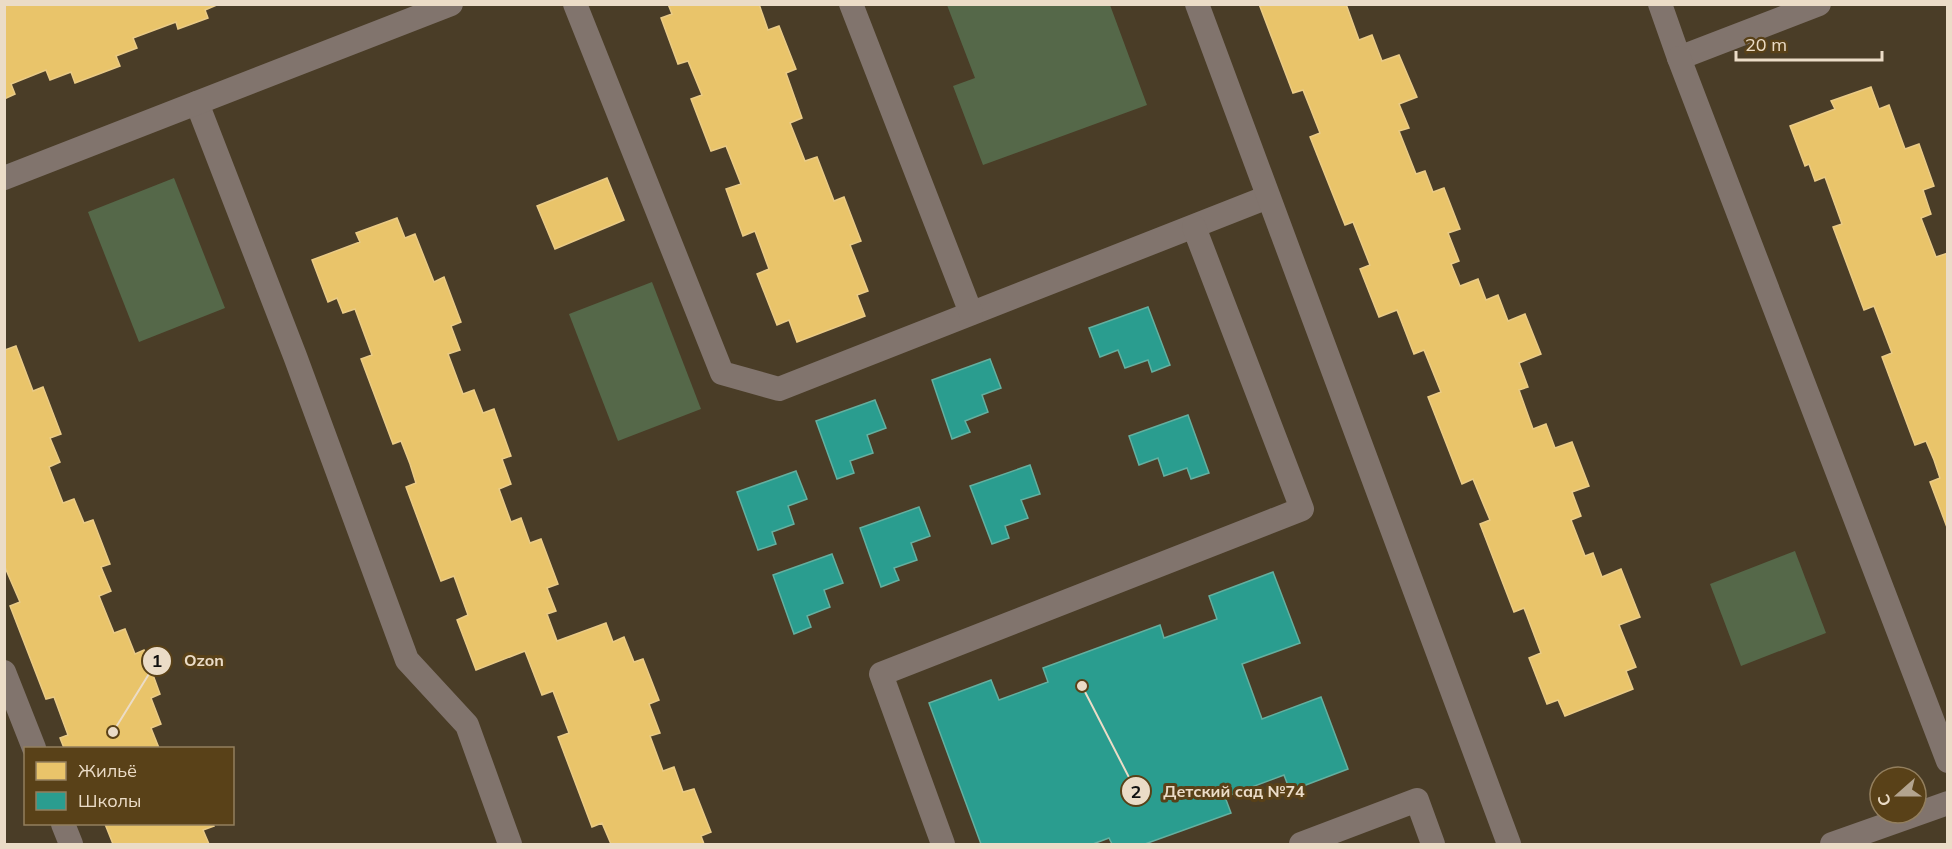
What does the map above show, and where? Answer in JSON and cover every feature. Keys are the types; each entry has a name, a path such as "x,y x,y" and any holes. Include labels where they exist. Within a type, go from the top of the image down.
{"lane":[{"path":"4,178 451,4"},
{"path":"575,4 722,373 780,389 1268,197"},
{"path":"851,4 971,313"},
{"path":"1197,4 1509,844"},
{"path":"1660,4 1947,761"},
{"path":"1679,58 1819,4"},
{"path":"197,103 295,356 407,660 466,725 510,844"},
{"path":"943,844 881,674 1302,509 1194,226"},
{"path":"4,672 34,747"},
{"path":"1301,844 1418,800 1433,844"},
{"path":"1832,844 1947,803"},
{"path":"63,825 71,844"}],"green space":[{"path":"947,5 1110,5 1147,105 983,165 953,86 975,78"},
{"path":"174,178 225,308 139,342 88,212"},
{"path":"652,282 701,409 618,441 569,314"},
{"path":"1795,551 1826,633 1741,666 1710,584"}],"building: Жильё":[{"path":"4,4 219,4 205,10 208,18 178,29 176,22 133,38 137,48 116,56 120,66 75,83 71,72 50,80 46,70 11,84 15,94 4,99"},
{"path":"668,4 759,4 768,30 779,26 796,69 786,73 802,118 790,123 805,161 817,157 834,201 844,197 861,241 850,245 868,291 857,295 865,316 797,342 789,320 777,325 757,274 769,269 755,231 743,236 726,189 741,184 726,146 711,151 691,99 702,95 688,61 678,64 661,18 672,14"},
{"path":"1259,4 1346,4 1359,40 1372,35 1382,61 1399,55 1417,97 1399,104 1409,128 1399,131 1416,174 1425,171 1433,192 1444,188 1460,229 1448,233 1459,261 1451,264 1460,286 1478,279 1486,300 1498,295 1508,321 1525,314 1541,354 1519,363 1528,387 1519,390 1533,429 1546,424 1555,448 1572,442 1589,486 1572,492 1581,516 1571,520 1585,556 1593,553 1602,577 1621,569 1640,617 1619,625 1636,667 1626,671 1633,689 1565,716 1558,700 1547,704 1529,658 1541,653 1524,608 1514,612 1480,524 1490,520 1473,479 1462,484 1428,397 1441,392 1424,350 1414,354 1397,310 1379,317 1360,269 1370,265 1353,222 1345,225 1310,137 1320,133 1303,90 1293,93"},
{"path":"1871,87 1879,109 1889,105 1905,149 1919,144 1934,186 1923,190 1931,214 1921,218 1936,257 1948,253 1948,530 1930,482 1940,478 1934,460 1926,441 1915,445 1882,357 1892,353 1874,306 1864,310 1833,227 1842,224 1825,177 1815,181 1809,164 1805,166 1790,126 1835,109 1831,101"},
{"path":"607,178 624,220 555,249 537,206"},
{"path":"397,218 405,238 415,234 434,282 444,277 461,322 451,326 460,350 448,354 463,394 474,390 483,413 494,409 511,456 502,459 511,484 499,489 511,522 521,518 530,543 541,539 558,584 547,588 556,611 547,614 557,641 606,623 613,642 624,637 634,662 643,659 659,700 649,704 660,733 650,736 663,771 674,767 683,792 694,789 711,832 701,836 704,844 611,844 602,823 592,827 558,737 569,733 553,691 542,695 525,651 476,670 457,620 468,615 454,576 441,581 406,487 416,483 410,464 401,441 393,444 361,359 372,355 355,309 343,313 337,298 328,302 312,260 360,242 356,233"},
{"path":"16,346 33,391 43,387 61,434 50,438 60,462 49,467 63,503 74,499 84,523 93,520 110,564 101,567 111,591 99,596 114,633 125,629 135,654 144,650 160,694 151,698 161,724 151,728 159,747 64,747 60,738 68,735 54,697 46,699 10,606 20,602 4,565 5,350"},
{"path":"105,825 214,826 203,830 209,844 113,844"}],"building: Школы":[{"path":"1148,307 1170,365 1152,372 1148,360 1125,368 1118,350 1100,357 1089,328"},
{"path":"990,359 1001,388 982,395 988,412 965,421 970,432 952,439 932,380"},
{"path":"875,400 886,428 867,435 873,453 850,461 854,473 837,479 816,421"},
{"path":"1188,415 1209,473 1191,479 1187,468 1164,476 1158,458 1139,465 1129,436"},
{"path":"1030,465 1040,494 1021,500 1028,518 1005,526 1009,538 992,544 970,486"},
{"path":"796,471 807,499 788,506 794,524 772,532 776,544 758,550 737,492"},
{"path":"919,507 930,536 911,543 917,560 894,568 899,580 881,587 860,528"},
{"path":"832,554 843,583 824,590 830,607 807,616 811,627 794,634 773,575"},
{"path":"1273,572 1300,643 1242,664 1262,719 1321,697 1348,769 1290,791 1284,775 1225,797 1231,813 1145,844 1112,844 1109,838 1093,844 981,844 929,703 991,680 999,700 1048,682 1043,668 1160,625 1164,638 1217,619 1209,596"}],"place":[{"name":"Детский сад №74","path":"1082,686"},
{"name":"Ozon","path":"113,732"}]}
